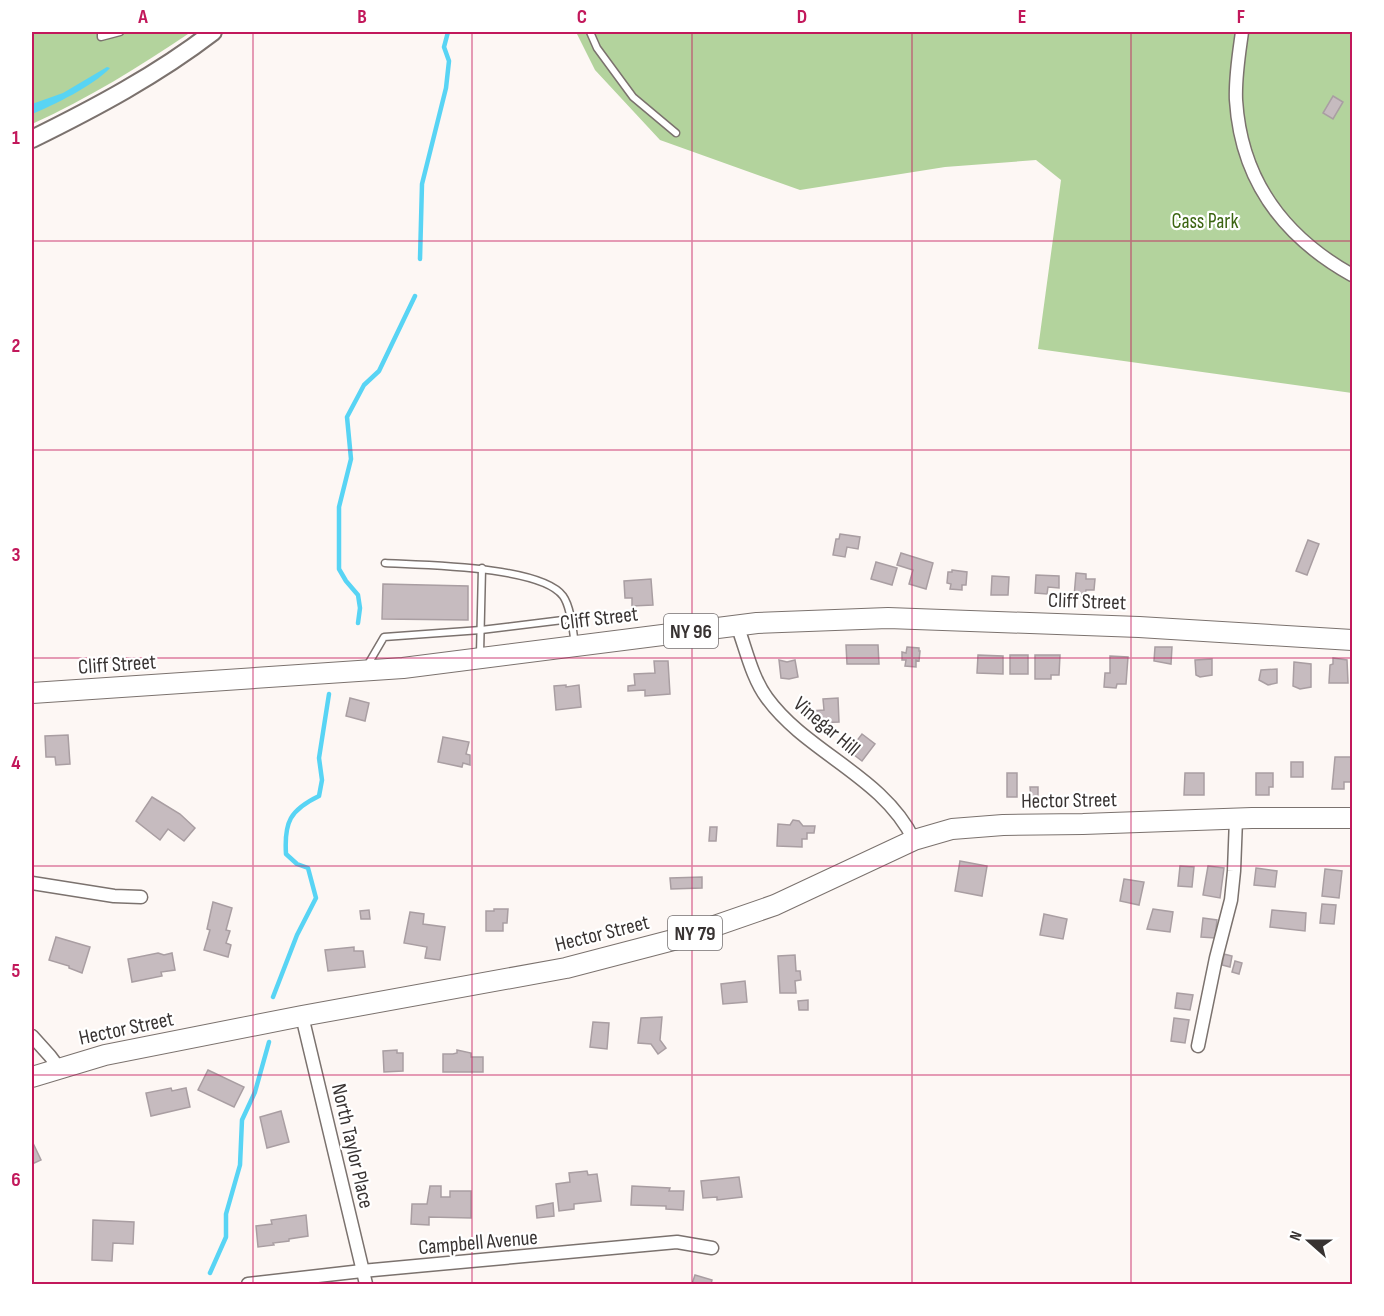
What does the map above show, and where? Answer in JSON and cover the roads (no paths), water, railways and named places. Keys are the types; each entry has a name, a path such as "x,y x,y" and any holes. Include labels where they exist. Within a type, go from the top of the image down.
{"main road":[{"path":"32,139 137,83 213,32"},
{"name":"Cliff Street","path":"32,693 364,672 737,625 807,619 888,618 1139,627 1353,640"},
{"name":"Hector Street","path":"32,1077 105,1055 566,968 676,939 775,905 914,840 952,829 1003,825 1353,818"}],"street":[{"path":"1242,32 1237,66 1236,98 1239,126 1251,168 1261,188 1286,224 1316,252 1353,275"},
{"name":"Vinegar Hill","path":"737,625 755,675 766,697 780,713 879,794 898,813 914,840"},
{"path":"1198,1046 1216,958 1231,900 1236,819"},
{"path":"32,883 114,896 141,897"},
{"name":"North Taylor Place","path":"302,1016 366,1284"},
{"path":"32,1036 59,1068"},
{"name":"Campbell Avenue","path":"248,1284 362,1271 677,1242 712,1248"}],"lane":[{"path":"101,32 101,37 120,32"},
{"path":"590,32 597,48 633,97 676,134"},
{"path":"386,563 482,568 548,584 563,596 571,619 575,645"},
{"path":"480,658 482,568"},
{"path":"364,672 384,637 481,630 571,619"}],"water":[{"path":"107,67 110,68 103,75 84,88 32,114 32,104 63,93"}],"waterway":[{"path":"420,259 422,184 446,88 449,61 444,47 448,32"},
{"path":"358,623 360,608 358,595 339,569 339,507 351,459 347,417 364,385 379,371 415,296"},
{"path":"273,997 297,935 316,898 308,868 297,864 286,854 286,833 295,812 319,796 322,780 319,758 329,694"},
{"path":"210,1273 226,1237 226,1214 240,1165 242,1120 255,1092 269,1042"}],"park label":[{"name":"Cass Park","path":"1205,221"}]}
